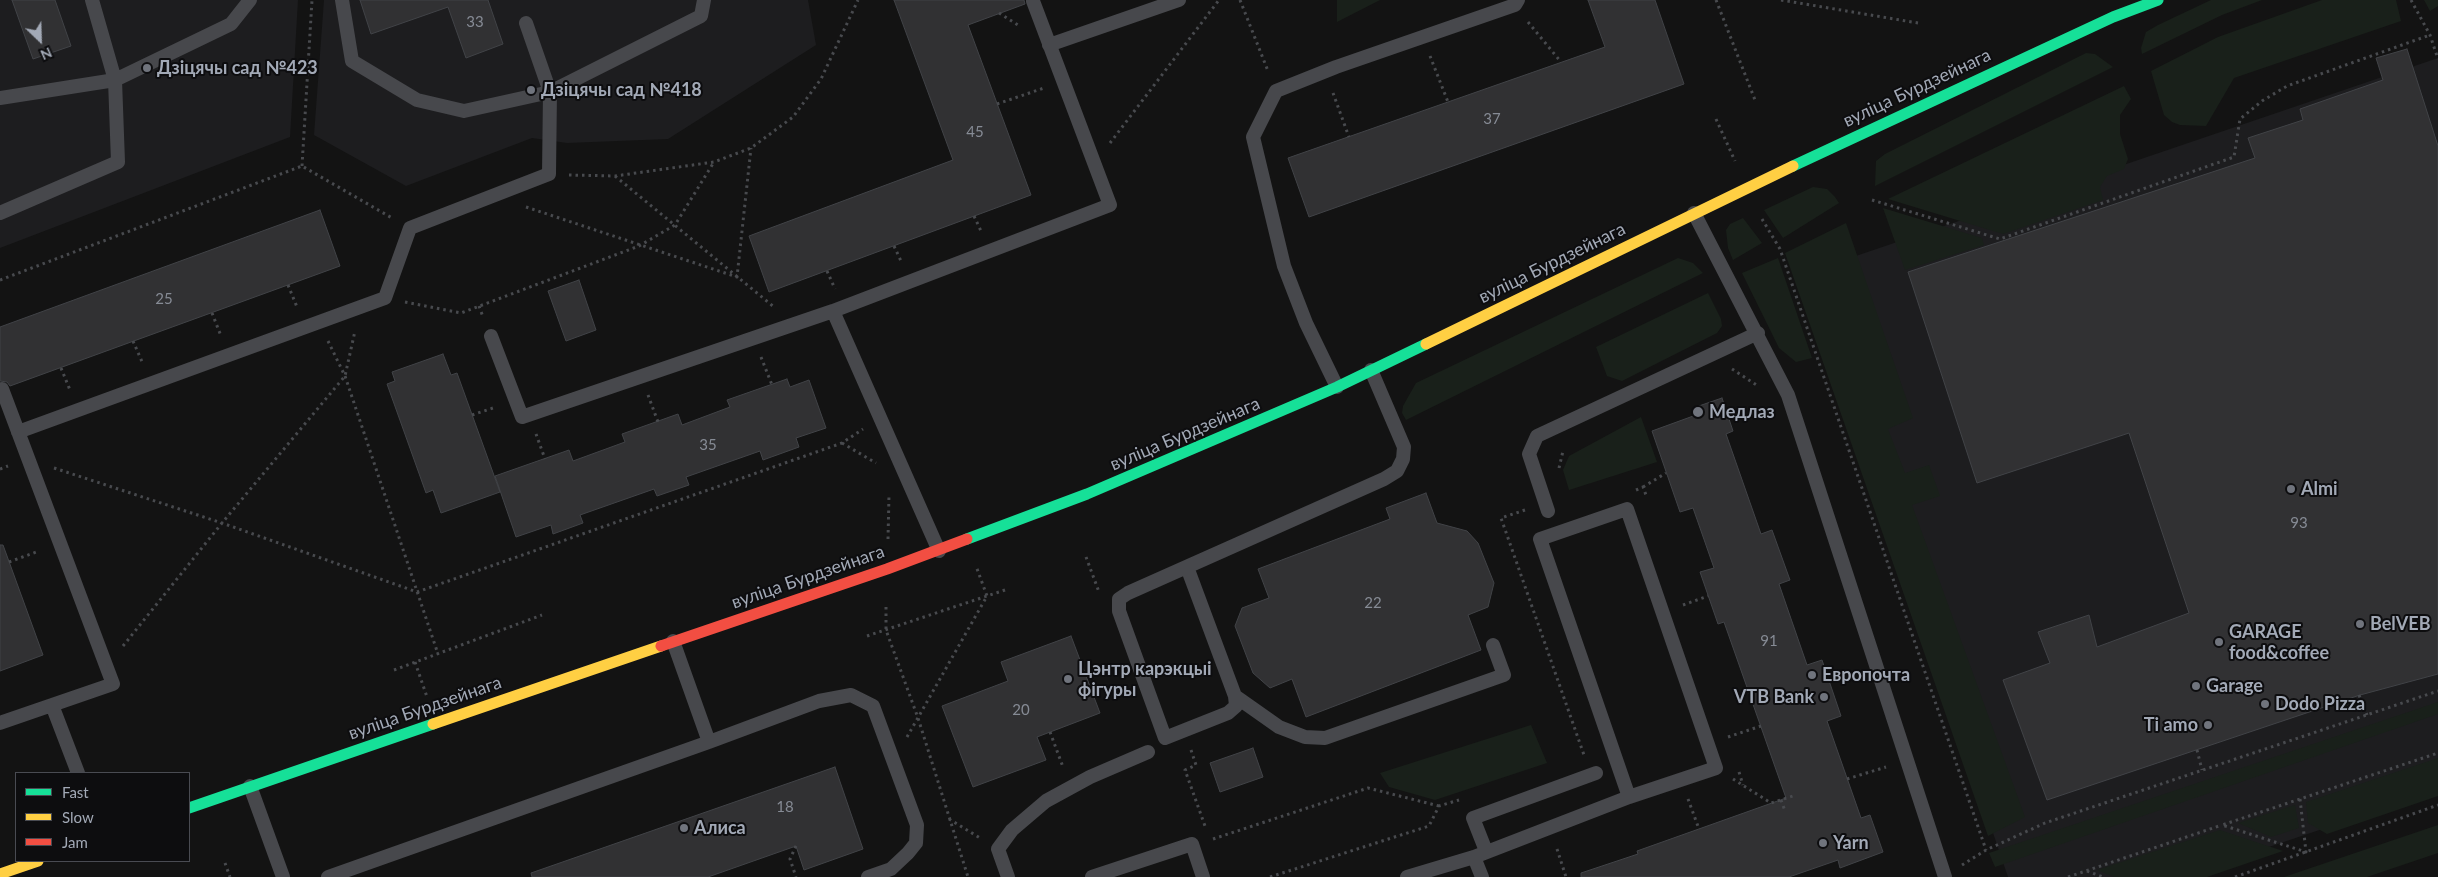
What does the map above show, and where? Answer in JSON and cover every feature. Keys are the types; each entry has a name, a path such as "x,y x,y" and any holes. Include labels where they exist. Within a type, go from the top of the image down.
{"street":[{"name":"вуліца Бурдзейнага","path":"190,808 939,551 1087,494 1337,387 1694,213 2095,26 2158,0"},
{"path":"0,874 35,862"}],"lane":[{"path":"0,214 118,162 114,80 92,0"},
{"path":"0,98 114,80 231,24 250,0"},
{"path":"342,0 352,61 416,100 464,111 550,92 701,16 704,0"},
{"path":"1049,45 1179,0"},
{"path":"491,336 522,417 832,311 1110,206 1033,1"},
{"path":"1337,387 1306,323 1284,266 1253,137 1276,91 1516,2"},
{"path":"18,432 385,298 410,228 549,174 550,92 526,23"},
{"path":"1694,213 1758,333 1788,395 1945,877"},
{"path":"832,311 939,551"},
{"path":"1546,507 1529,454 1537,436 1758,333"},
{"path":"1187,567 1235,696 1236,706 1228,713 1165,738 1118,611 1120,599 1128,593 1384,479 1397,471 1403,460 1404,447 1371,370"},
{"path":"0,723 113,684 2,389"},
{"path":"1407,877 1480,854 1629,798 1716,768 1627,509 1540,539 1629,798"},
{"path":"673,641 709,742"},
{"path":"1235,696 1279,727 1305,737 1325,738 1504,676 1493,645"},
{"path":"328,877 709,742 818,701 851,695 873,706 917,825 916,843 891,869 868,877"},
{"path":"52,704 78,772"},
{"path":"1008,877 998,849 1012,830 1046,801 1148,752"},
{"path":"1482,877 1473,818 1596,773"},
{"path":"250,786 283,877"},
{"path":"1092,877 1192,844 1203,877"}],"path":[{"path":"302,166 312,0"},
{"path":"549,174 615,176 714,162 751,148 793,117 821,79 858,0"},
{"path":"1094,163 1219,0"},
{"path":"1240,0 1276,91"},
{"path":"1716,0 1755,100"},
{"path":"1781,0 1918,23"},
{"path":"2411,0 2430,35 2438,59"},
{"path":"1516,2 1561,62"},
{"path":"1872,200 2000,239 2234,158 2240,119 2262,101 2287,86 2430,35"},
{"path":"1423,37 1448,102"},
{"path":"1325,72 1349,137"},
{"path":"997,104 1063,81"},
{"path":"1716,119 1738,166"},
{"path":"737,277 751,148"},
{"path":"385,298 461,313 639,246 675,225 714,162"},
{"path":"302,166 410,228"},
{"path":"0,280 302,166"},
{"path":"615,176 794,324"},
{"path":"495,196 639,246 737,277"},
{"path":"1762,219 1780,249 1986,850 2044,823 2438,692"},
{"path":"107,666 222,523 345,376 361,306"},
{"path":"318,321 345,376 438,654"},
{"path":"754,338 772,385"},
{"path":"1730,368 1761,388"},
{"path":"28,459 222,523 417,592 842,443 880,417"},
{"path":"1560,475 1558,470 1561,452 1570,447"},
{"path":"1634,490 1643,487 1666,473"},
{"path":"1643,487 1646,496"},
{"path":"888,539 890,489"},
{"path":"1546,507 1501,518 1586,760"},
{"path":"9,562 61,544"},
{"path":"867,636 1008,590"},
{"path":"894,759 987,596"},
{"path":"1680,596 1686,615"},
{"path":"1683,605 1708,596"},
{"path":"886,607 886,630 918,718 968,877"},
{"path":"394,670 542,615"},
{"path":"415,662 436,723"},
{"path":"2360,695 2367,715"},
{"path":"1727,738 1760,726"},
{"path":"1724,728 1730,746"},
{"path":"1050,732 1071,788"},
{"path":"2196,750 2202,770"},
{"path":"2068,877 2438,753"},
{"path":"1847,779 1886,767 1883,758"},
{"path":"1196,765 1185,770 1207,831"},
{"path":"1716,768 1771,803 1793,796"},
{"path":"1738,769 1743,785"},
{"path":"1210,840 1368,788 1439,806 1466,798"},
{"path":"1686,794 1699,829"},
{"path":"2300,799 2306,852"},
{"path":"1781,800 1785,811"},
{"path":"2235,877 2438,805"},
{"path":"1270,877 1429,826 1439,806"},
{"path":"949,818 998,849"},
{"path":"2222,825 2306,852"},
{"path":"1553,840 1566,877"},
{"path":"796,846 790,859 796,877"},
{"path":"224,863 230,877"},
{"path":"2086,871 2103,877"}],"shaded area":[{"name":"Дзіцячы сад №423","path":"0,0 298,0 290,137 0,248"},
{"name":"Дзіцячы сад №418","path":"324,0 808,0 816,45 668,139 567,143 532,138 406,186 314,135"},
{"path":"1337,0 1380,0 1337,22"},
{"path":"2211,0 2262,0 2222,15 2142,54 2141,48 2146,32"},
{"path":"2322,0 2396,0 2401,21 2234,78 2206,126 2180,125 2172,122 2164,115 2151,71 2218,37"},
{"path":"2424,0 2438,0 2438,6 2430,11"},
{"path":"2086,53 2095,54 2113,67 1875,186 1876,161 1885,154"},
{"path":"2438,58 2438,790 2180,877 2008,877 1803,274"},
{"path":"2124,86 2131,99 2120,115 2120,134 2128,159 2124,169 2107,176 2100,187 2103,200 2003,234 1888,199"},
{"path":"1813,187 1827,189 1839,203 1783,238 1764,210"},
{"path":"1883,208 1982,238 1984,245 1905,270"},
{"path":"1743,218 1762,243 1733,260 1728,248 1726,230 1730,224"},
{"path":"1846,223 1913,418 1888,429 1905,473 1929,465 1940,496 1912,505 2025,817 1988,836 1785,253"},
{"path":"1678,258 1693,263 1703,273 1406,420 1402,413 1403,406 1416,383"},
{"path":"1778,258 1812,358 1796,362 1779,348 1742,273"},
{"path":"1708,293 1721,319 1722,326 1717,333 1622,381 1607,376 1596,347"},
{"path":"1641,417 1657,462 1569,490 1563,470 1569,456"},
{"path":"2438,702 2438,714 1995,867 1989,853"},
{"path":"1531,725 1547,763 1435,800 1389,787 1380,773"},
{"path":"2438,758 2438,796 2327,834 2308,823 2306,802"},
{"path":"2295,805 2299,828 2271,837 2238,823"},
{"path":"2438,825 2438,853 2367,877 2284,877"},
{"path":"2220,830 2283,851 2207,877 2114,877 2097,870"}],"building":[{"path":"12,0 55,0 71,46 33,59"},
{"path":"360,0 488,0 503,44 466,58 448,7 371,34"},
{"path":"894,0 1024,0 1025,4 968,25 1031,195 769,292 749,236 953,160"},
{"path":"1588,0 1655,0 1684,84 1309,217 1288,158 1605,47"},
{"path":"2407,49 2438,146 2438,674 2360,695 2047,800 2003,680 2050,663 2038,632 2089,615 2097,647 2189,613 2129,433 1977,483 1908,272 2255,158 2248,138 2303,120 2300,109 2383,80 2376,58"},
{"path":"320,210 340,266 10,386 7,382 0,381 0,327"},
{"path":"579,280 596,330 566,341 548,291"},
{"path":"443,354 451,375 457,373 500,492 441,513 433,490 426,493 387,384 395,381 392,372"},
{"path":"787,379 790,387 809,380 826,428 796,438 799,447 763,460 760,451 686,477 689,485 657,496 654,489 580,515 583,523 553,534 551,525 516,537 495,476 569,450 573,461 625,442 622,434 678,414 682,425 730,407 727,400"},
{"path":"1722,398 1733,431 1726,434 1761,534 1772,530 1790,580 1779,584 1807,665 1822,660 1841,716 1827,721 1861,818 1870,815 1883,852 1840,868 1838,860 1789,877 1581,877 1581,873 1638,854 1637,851 1786,798 1724,622 1718,624 1700,572 1714,568 1693,508 1680,512 1652,431 1696,415 1693,408"},
{"path":"1426,493 1437,523 1467,531 1478,543 1494,583 1488,607 1468,615 1481,650 1306,717 1292,679 1270,688 1253,673 1235,626 1242,608 1269,598 1258,569 1390,519 1386,508"},
{"path":"0,545 3,545 43,655 0,671"},
{"path":"1071,636 1100,713 1037,737 1046,760 973,787 942,706 1008,681 1001,662"},
{"path":"1253,748 1263,777 1220,792 1210,763"},
{"path":"835,767 863,849 804,870 796,846 708,877 532,877 531,873"}],"traffic: fast":[{"path":"1793,166 2113,17 2158,0"},
{"path":"967,539 1087,494 1337,387 1426,344"},
{"path":"190,808 433,724"}],"traffic: slow":[{"path":"1426,344 1793,166"},
{"path":"433,724 661,646"},
{"path":"0,874 35,862"}],"traffic: jam":[{"path":"661,646 887,569 967,539"}],"place":[{"name":"Дзіцячы сад №423","path":"147,68"},
{"name":"Дзіцячы сад №418","path":"531,90"},
{"name":"Медлаз","path":"1698,412"},
{"name":"Almi","path":"2291,489"},
{"name":"BelVEB","path":"2360,624"},
{"name":"GARAGE food&coffee","path":"2219,642"},
{"name":"Европочта","path":"1812,675"},
{"name":"Цэнтр карэкцыі фігуры","path":"1068,679"},
{"name":"Garage","path":"2196,686"},
{"name":"VTB Bank","path":"1824,697"},
{"name":"Dodo Pizza","path":"2265,704"},
{"name":"Ti amo","path":"2208,725"},
{"name":"Алиса","path":"684,828"},
{"name":"Yarn","path":"1823,843"}]}
